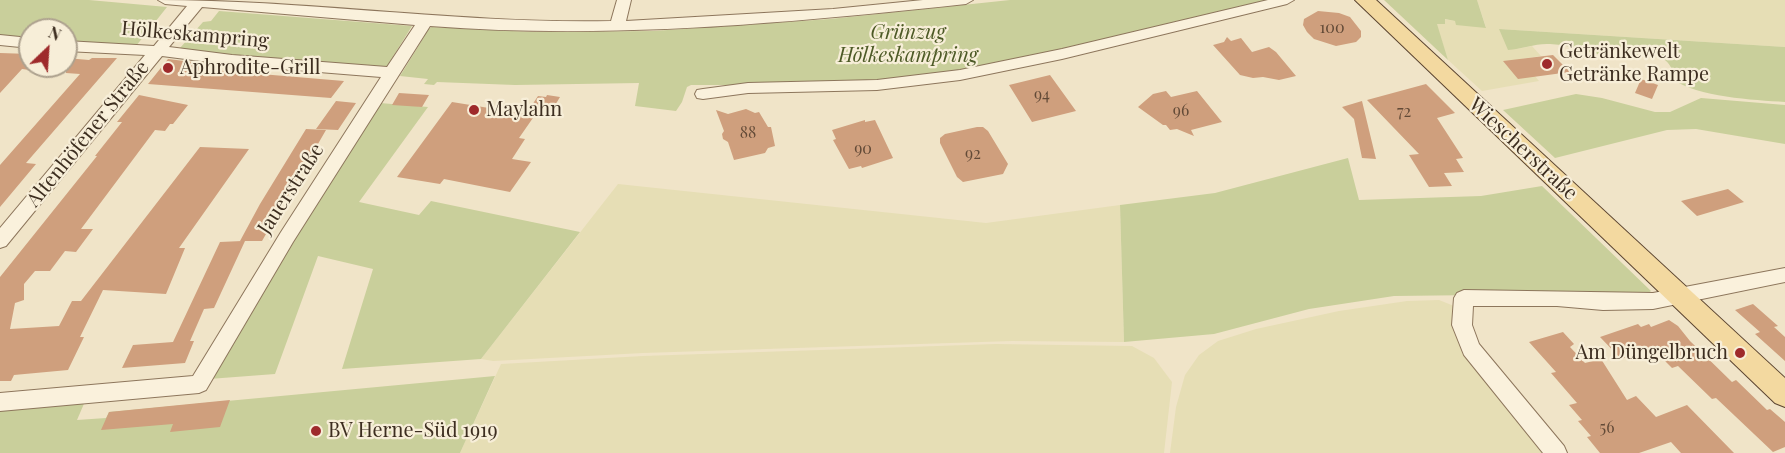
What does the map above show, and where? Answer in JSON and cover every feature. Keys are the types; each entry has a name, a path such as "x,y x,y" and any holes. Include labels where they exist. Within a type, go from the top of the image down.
{"main road":[{"name":"Wiescherstraße","path":"1365,0 1785,395"}],"street":[{"name":"Hölkeskampring","path":"165,0 510,26 617,26 832,7 960,0"},
{"path":"617,26 624,0"},
{"path":"703,94 748,88 877,85 960,75 1062,54 1287,0"},
{"name":"Altenhöfener Straße","path":"0,241 199,1"},
{"name":"Jauerstraße","path":"0,402 199,384 287,237 425,21"},
{"path":"0,40 18,42"},
{"name":"Hölkeskampring","path":"78,47 157,51 389,78"},
{"path":"1556,453 1471,349 1462,325 1464,298 1653,301 1785,275"}],"shaded area":[{"path":"1477,0 1785,0 1785,47 1499,29 1517,49 1532,46 1541,56 1521,59 1539,81 1482,91 1448,60 1436,24 1445,24 1444,19 1486,27"},
{"path":"618,184 986,223 1120,205 1124,342 1012,341 643,353 493,361 481,359"},
{"path":"1439,300 1454,306 1548,453 1170,453 1176,407 1185,375 1199,355 1218,341 1256,329 1339,311 1407,301"},
{"path":"996,344 1132,346 1154,358 1172,382 1164,453 460,453 501,364 643,356"}],"green space":[{"path":"0,0 89,0 167,7 136,46 78,43 78,18 18,18 18,38 0,37"},
{"name":"Grünzug Hölkeskampring","path":"1010,0 1268,0 1053,52 966,70 836,83 691,85 687,87 676,111 635,106 639,83 515,85 437,82 434,85 424,84 428,79 400,76 424,37 423,32 432,27 532,32 653,31 830,19"},
{"path":"1384,0 1477,0 1486,28 1456,25 1455,21 1445,19 1445,24 1437,24 1448,60"},
{"path":"219,11 412,26 386,68 220,54 180,48 203,22 211,21"},
{"path":"1499,29 1785,47 1785,102 1711,94 1696,90 1672,79 1668,63 1654,55 1639,54 1619,58 1550,44 1508,50"},
{"path":"1576,94 1602,98 1655,112 1670,112 1701,98 1785,105 1785,144 1696,129 1667,130 1555,158 1503,110"},
{"path":"380,103 428,107 359,202 419,215 431,201 580,232 481,359 342,369 373,269 318,256 275,374 209,379 244,317"},
{"path":"1348,158 1359,200 1481,196 1542,186 1651,291 1648,293 1394,296 1309,309 1214,334 1124,342 1120,205 1215,193"},
{"path":"495,376 460,453 0,453 0,409 86,399 77,420 106,418 109,412"}],"building":[{"path":"1318,11 1339,13 1350,17 1361,31 1361,37 1356,42 1336,46 1314,39 1303,25 1304,19"},
{"path":"1227,37 1231,41 1241,38 1252,52 1269,47 1296,76 1279,80 1240,75 1213,45 1224,42"},
{"path":"0,53 18,54 18,73 0,93"},
{"name":"Getränkewelt Getränke Rampe","path":"1553,55 1570,72 1518,79 1503,61"},
{"path":"117,58 26,163 36,164 0,207 0,165 80,74 78,74 78,59"},
{"path":"168,59 217,65 213,70 344,81 331,98 148,84"},
{"path":"1050,75 1076,111 1032,122 1009,85"},
{"path":"1641,79 1658,85 1652,99 1635,93"},
{"path":"1426,84 1455,113 1437,118 1463,158 1456,159 1464,172 1444,173 1452,186 1429,187 1409,155 1419,154 1367,100"},
{"path":"1166,91 1171,97 1197,91 1222,122 1191,130 1194,136 1177,129 1170,130 1138,107 1153,94"},
{"path":"399,93 429,95 422,107 392,105"},
{"path":"139,95 188,105 165,131 155,130 81,229 93,229 76,252 65,251 50,271 35,271 24,284 24,300 15,303 10,329 59,326 72,301 81,301 200,147 249,149 179,248 185,248 166,294 103,290 80,337 84,337 68,370 14,375 11,381 0,381 0,277 97,156 95,156 122,122 117,122"},
{"path":"547,95 560,97 551,112 548,111 544,117 535,115 519,138 525,139 512,159 531,162 510,192 444,179 440,184 397,177 452,102 526,114 538,96 546,97"},
{"path":"336,101 356,103 338,130 316,129"},
{"path":"1362,101 1376,159 1362,158 1354,119 1342,107"},
{"path":"746,109 755,113 759,112 768,127 771,127 775,146 768,148 765,153 734,160 728,142 723,139 724,131 716,110 728,114"},
{"path":"865,120 865,122 875,120 893,158 862,168 861,166 849,169 833,140 836,139 832,130"},
{"path":"983,127 988,131 1008,164 1003,174 963,182 957,177 940,143 940,138 945,134"},
{"path":"306,129 326,130 262,241 245,241 214,308 204,309 190,341 194,341 185,363 122,368 133,345 173,342 220,242 242,241 240,241 260,204"},
{"path":"1728,189 1744,202 1697,216 1681,201"},
{"path":"1753,304 1778,326 1774,327 1785,337 1785,361 1755,334 1760,332 1735,310"},
{"path":"1669,320 1678,326 1732,382 1736,380 1767,410 1770,409 1785,422 1785,447 1773,452 1716,398 1712,399 1678,366 1672,368 1653,349 1621,359 1600,337 1638,324 1641,327 1649,324 1651,327"},
{"path":"1563,332 1574,344 1570,347 1585,363 1601,359 1627,400 1636,396 1656,417 1687,405 1734,453 1681,453 1671,442 1639,453 1600,453 1587,437 1591,436 1578,421 1582,420 1569,405 1577,403 1551,373 1556,372 1529,342"},
{"path":"230,400 220,427 170,432 173,424 101,430 109,412"}],"place":[{"name":"Getränkewelt Getränke Rampe","path":"1547,64"},
{"name":"Aphrodite-Grill","path":"168,68"},
{"name":"Maylahn","path":"474,110"},
{"name":"Am Düngelbruch","path":"1740,353"},
{"name":"BV Herne-Süd 1919","path":"316,431"}]}
